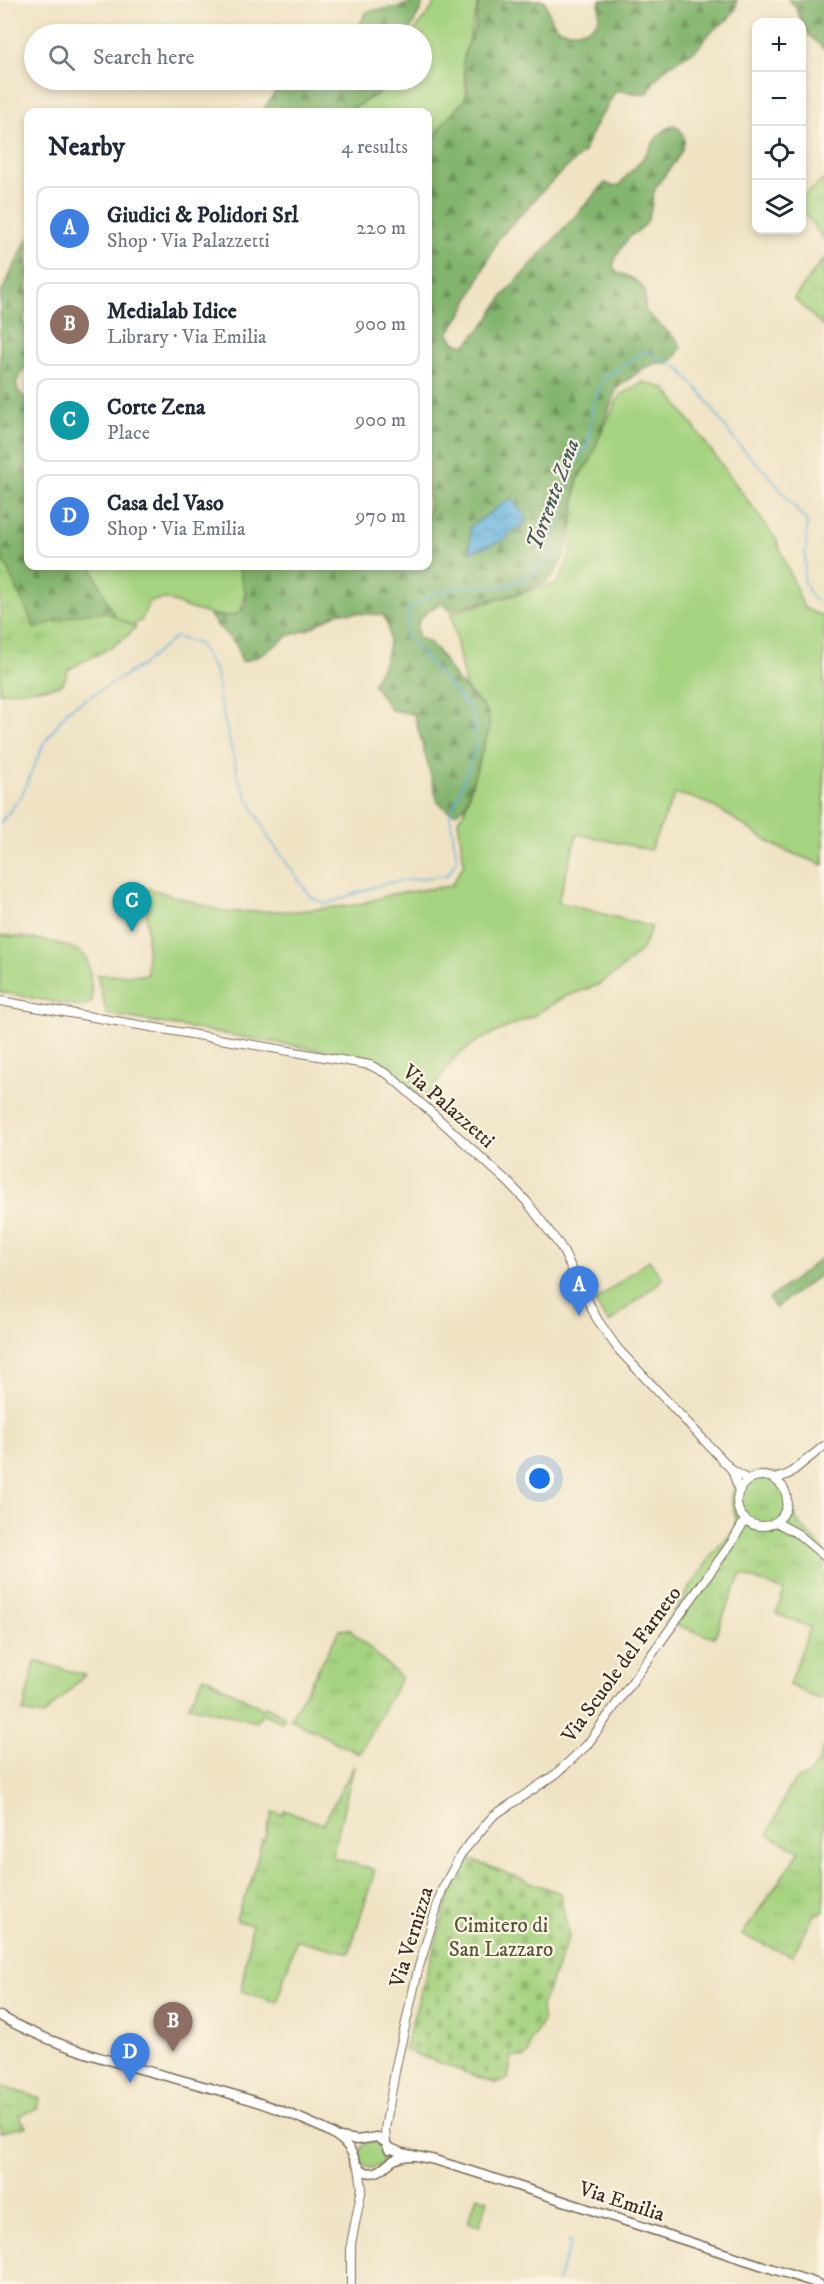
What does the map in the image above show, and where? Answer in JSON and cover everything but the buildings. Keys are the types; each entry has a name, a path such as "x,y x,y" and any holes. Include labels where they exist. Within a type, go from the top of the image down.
{"main road":[{"name":"Via Palazzetti","path":"0,1001 370,1065 389,1076 450,1128 526,1202 561,1247 597,1319 618,1349 732,1470 748,1480"},
{"path":"775,1479 789,1474 824,1446"},
{"name":"Via Palazzetti","path":"732,1470 739,1491 737,1501 739,1511 748,1522"},
{"path":"748,1522 768,1526 776,1522 786,1510 788,1502 784,1486 789,1474"},
{"path":"739,1491 748,1480 765,1476 775,1479 784,1486"},
{"path":"786,1510 789,1523 798,1534 824,1556"},
{"name":"Via Scuole del Farneto","path":"518,1798 561,1770 587,1746 737,1534 748,1522"},
{"path":"776,1522 798,1534"},
{"name":"Via Vernizza","path":"387,2145 385,2135 400,2045 418,1970 442,1890 461,1854 478,1832 493,1816 518,1798"},
{"path":"0,2016 37,2035 88,2054 265,2106 338,2136 362,2139 371,2137"},
{"name":"Via Vernizza","path":"371,2137 381,2128 388,2112"},
{"path":"338,2136 348,2146 359,2167 362,2188 351,2244 351,2284"},
{"name":"Via Emilia","path":"371,2137 377,2137 387,2145 412,2156 435,2160 496,2179 819,2284"},
{"path":"354,2157 356,2147 362,2139"},
{"path":"362,2188 389,2160 387,2145"},
{"path":"359,2167 367,2172 381,2170 399,2158 412,2156"}],"green space":[{"path":"433,0 477,0 463,63 467,98 432,140 432,108 348,108 372,90 432,90 432,24 420,24 433,7"},
{"path":"479,0 544,0 556,26 570,31 582,30 596,23 599,18 600,0 737,0 736,9 728,19 710,33 696,50 667,67 654,81 649,92 640,94 615,91 598,120 584,152 553,180 498,239 464,310 448,333 455,343 466,345 489,318 504,295 605,183 612,186 620,185 658,136 675,125 682,133 684,141 682,150 654,192 648,219 624,244 613,266 617,273 632,278 645,290 645,311 679,342 681,348 667,364 657,363 644,368 617,388 591,460 577,481 571,528 563,558 554,575 546,582 517,594 451,610 440,603 419,621 417,631 419,638 429,642 437,650 457,680 488,714 490,727 465,806 456,813 447,810 438,802 414,714 391,710 373,684 385,660 388,647 388,627 383,615 339,612 309,629 288,636 262,655 242,662 236,644 209,614 230,616 238,613 246,605 239,570 432,570 432,142 442,125 464,100 468,90 463,64 465,51 475,28"},
{"path":"788,0 824,0 824,49 809,35 806,29 806,18 800,18 794,5"},
{"path":"421,1 422,7 413,24 360,24 363,17 371,10"},
{"path":"276,90 382,90 353,108 265,108"},
{"path":"824,179 824,240 806,215 806,194"},
{"path":"24,246 24,369 16,383 18,391 24,396 24,570 93,570 115,617 85,615 64,619 35,629 0,553 0,295"},
{"path":"824,258 824,327 794,298"},
{"path":"643,382 666,389 776,539 804,608 824,617 824,865 775,846 712,806 688,796 675,794 650,850 577,834 558,902 652,927 642,949 621,969 598,985 564,997 533,1016 479,1040 454,1058 428,1095 421,1096 379,1062 107,1014 97,975 147,975 147,888 226,912 297,911 357,905 392,894 451,886 464,864 458,820 465,810 488,725 465,685 451,613 557,583 569,559 577,482 620,395"},
{"path":"0,553 35,629 69,617 96,612 109,614 136,627 121,641 68,670 63,684 48,688 0,693"},
{"path":"24,568 24,570 240,570 247,585 239,622 191,609 166,599 150,601 141,621 127,627 105,616 74,616 36,632 6,575"},
{"path":"0,935 48,941 81,953 87,960 92,1002 81,1007 0,992"},
{"path":"824,1256 824,1272 775,1308 769,1299"},
{"path":"649,1260 663,1279 609,1323 594,1302"},
{"path":"779,1473 797,1521 824,1550 824,1692 820,1700 789,1685 810,1627 776,1614 784,1591 741,1574 714,1638 667,1622 713,1553 735,1529 736,1519 731,1498 735,1485 749,1474"},
{"path":"349,1629 401,1678 359,1754 290,1719 340,1630"},
{"path":"35,1661 85,1675 43,1716 23,1712"},
{"path":"204,1676 263,1709 266,1706 285,1717 282,1722 262,1713 257,1722 188,1706"},
{"path":"824,1746 824,1912 814,1915 792,1956 742,1935 800,1851 768,1835 788,1789 799,1778 807,1776 819,1761"},
{"path":"354,1766 332,1857 375,1870 349,1953 296,1940 277,2002 241,1991 252,1925 238,1921 236,1918 251,1882 262,1840 264,1840 273,1812 283,1815 284,1810 323,1824"},
{"name":"Cimitero di San Lazzaro","path":"469,1859 560,1893 569,1937 541,2007 543,2021 531,2041 529,2053 525,2058 512,2056 508,2079 497,2084 404,2050 449,1897"},
{"path":"0,2086 40,2098 37,2109 19,2115 26,2127 0,2132"},
{"path":"372,2142 381,2146 385,2155 381,2164 372,2168 363,2164 359,2155 363,2146"},
{"path":"477,2196 488,2200 479,2226 468,2222"}],"water":[{"path":"511,498 528,520 502,541 470,552 470,527"}],"waterway":[{"name":"Torrente Zena","path":"0,823 21,797 44,743 68,710 142,665 175,637 199,644 216,673 221,706 239,780 268,837 311,897 325,904 386,883 447,875 457,860 450,815 476,747 472,712 406,636 408,610 432,594 465,587 508,586 536,572 549,557 573,468 588,444 594,400 604,378 645,351 678,367 703,395 735,441 769,476 807,522 804,582 813,599 824,602"},
{"path":"556,2284 571,2243 568,2240"}],"place":[{"name":"Corte Zena","path":"132,932"},
{"name":"Giudici & Polidori Srl","path":"579,1316"},
{"name":"Medialab Idice","path":"173,2052"},
{"name":"Casa del Vaso","path":"130,2083"}]}
